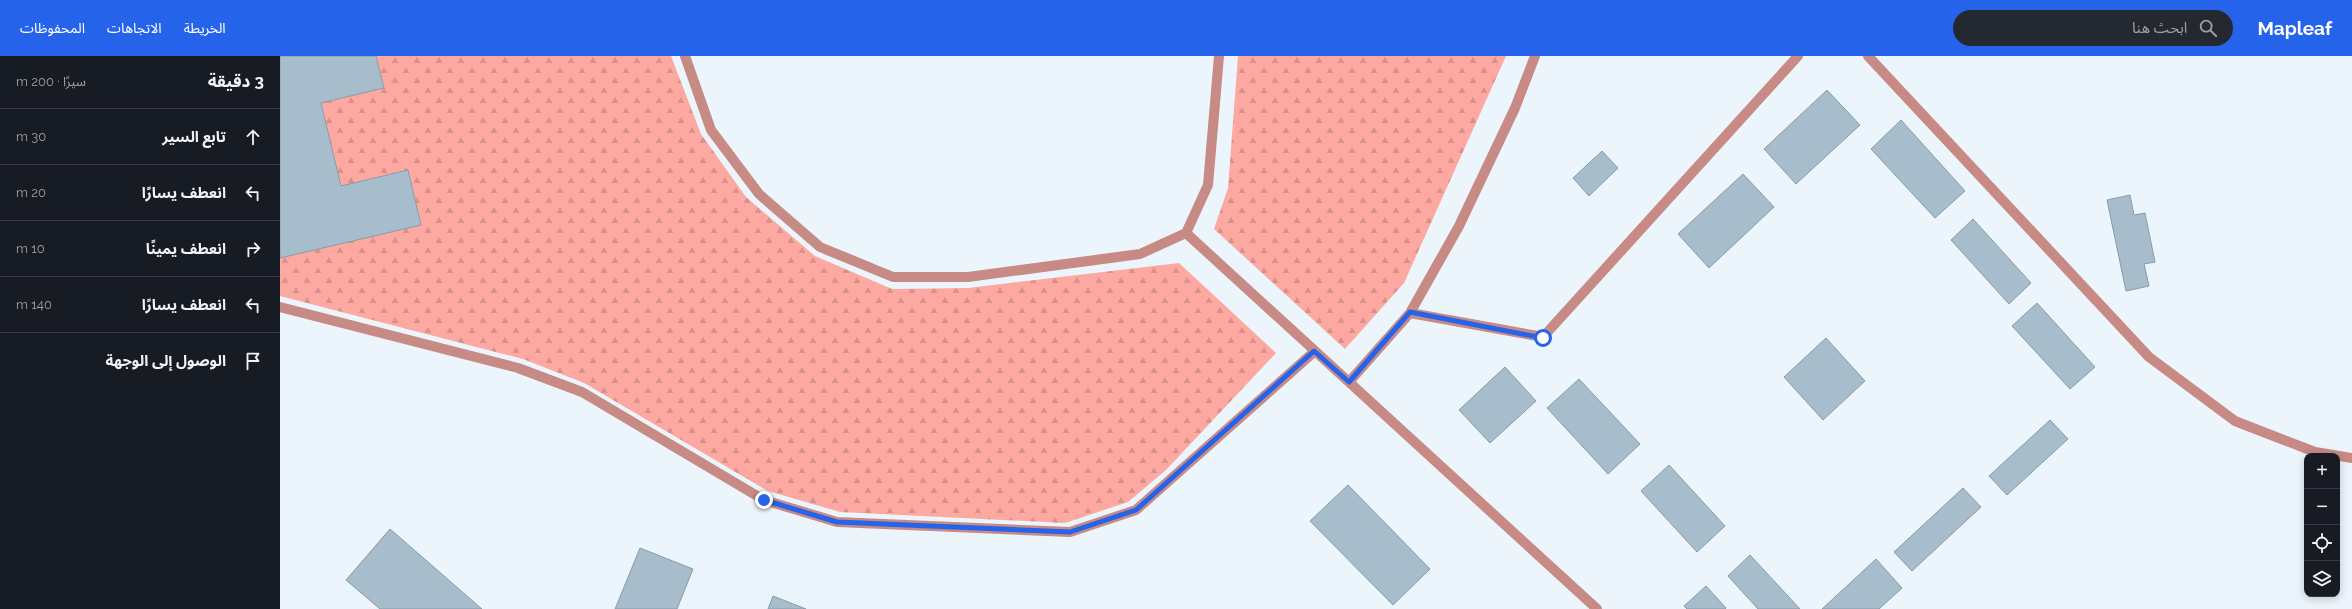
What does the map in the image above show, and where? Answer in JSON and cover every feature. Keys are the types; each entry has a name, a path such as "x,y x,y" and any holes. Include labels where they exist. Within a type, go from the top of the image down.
{"street":[{"path":"685,56 711,130 759,194 820,247 893,278 968,278 1140,254 1186,233 1208,185 1219,56"},
{"path":"1349,382 1410,312 1459,226 1515,108 1535,56"},
{"path":"1410,312 1543,338 1798,56"},
{"path":"1868,56 2149,356 2235,421 2315,452 2352,458"},
{"path":"1186,233 1597,609"},
{"path":"280,306 518,368 582,392 764,500 830,520 845,522 1062,532 1070,532 1136,510 1314,351"}],"green space":[{"path":"280,56 671,56 701,134 746,197 815,256 892,289 968,288 1179,263 1276,353 1166,470 1128,502 1065,523 840,512 768,491 584,383 523,359 280,296"},
{"path":"1238,56 1506,56 1404,283 1345,349 1214,229 1228,188"}],"building":[{"path":"280,56 376,56 384,88 321,103 341,186 408,170 421,225 280,258"},
{"path":"1827,90 1860,125 1796,184 1764,149"},
{"path":"1901,120 1965,191 1935,218 1871,149"},
{"path":"1602,151 1618,168 1589,196 1573,178"},
{"path":"1743,174 1774,207 1709,268 1678,234"},
{"path":"2130,195 2134,215 2145,213 2155,262 2144,264 2149,286 2126,291 2107,200"},
{"path":"1973,219 2031,283 2009,304 1951,240"},
{"path":"2037,303 2095,367 2070,389 2012,326"},
{"path":"1826,338 1865,381 1823,420 1784,377"},
{"path":"1505,367 1536,401 1490,443 1459,410"},
{"path":"1579,379 1640,444 1608,474 1547,408"},
{"path":"2050,420 2068,439 2007,495 1989,476"},
{"path":"1669,465 1725,526 1697,552 1641,491"},
{"path":"1348,485 1430,569 1393,605 1310,521"},
{"path":"1963,488 1981,507 1912,571 1894,552"},
{"path":"390,529 482,609 380,609 346,580"},
{"path":"640,548 693,569 677,609 615,609"},
{"path":"1750,555 1800,609 1758,609 1728,576"},
{"path":"1876,559 1902,588 1879,609 1822,609"},
{"path":"1706,586 1726,608 1687,609 1684,606"},
{"path":"773,596 806,609 768,609"}],"route":[{"path":"764,500 837,522 1070,532 1136,510 1314,351 1349,382 1410,312 1543,338"}]}
